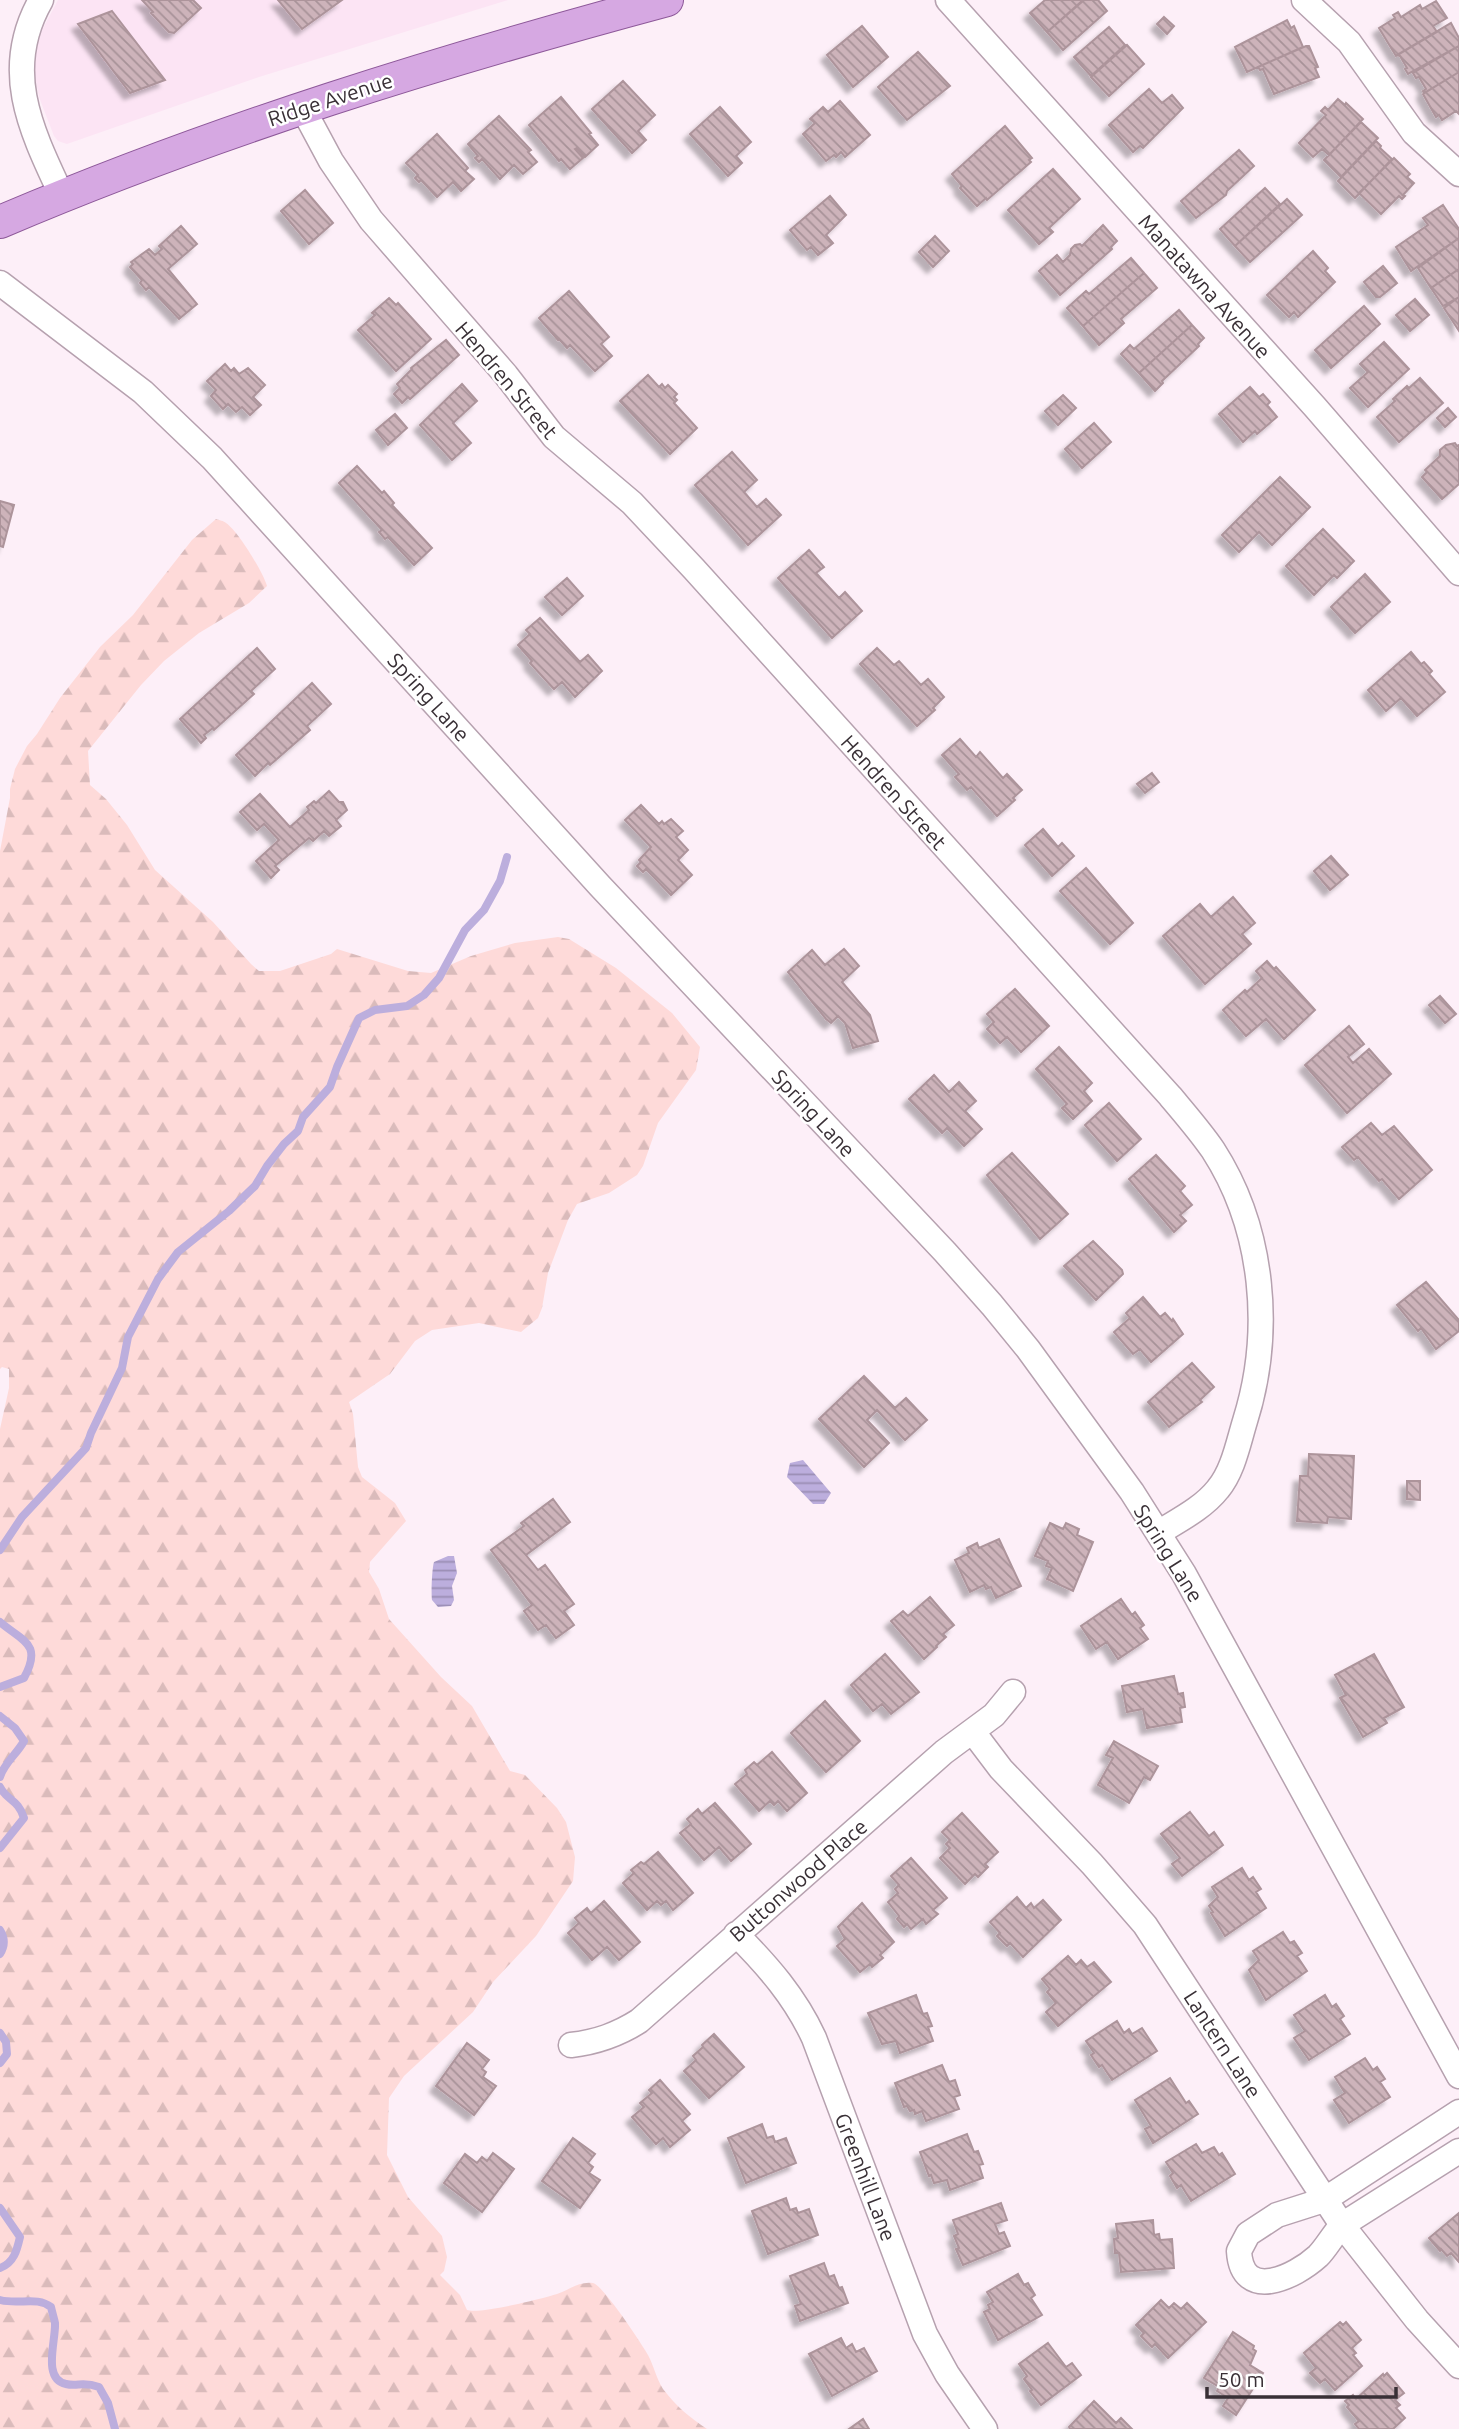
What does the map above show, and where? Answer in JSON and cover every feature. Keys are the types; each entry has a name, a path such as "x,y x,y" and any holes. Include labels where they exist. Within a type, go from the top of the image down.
{"main road":[{"name":"Ridge Avenue","path":"0,222 184,148 302,107 517,41 667,0"}],"street":[{"path":"41,0 27,31 22,56 22,82 26,110 35,138 62,196"},
{"name":"Manatawna Avenue","path":"948,0 1315,407 1459,573"},
{"path":"1304,0 1349,42 1414,132 1459,174"},
{"name":"Hendren Street","path":"302,107 331,161 371,220 506,375 554,437 632,503 694,569 1170,1096 1213,1151 1239,1202 1255,1261 1261,1327 1257,1373 1228,1476 1208,1500 1158,1533"},
{"name":"Spring Lane","path":"0,282 143,392 179,425 600,886 893,1196 992,1305 1061,1393 1158,1533 1214,1626 1459,2076"},
{"name":"Buttonwood Place","path":"571,2045 596,2042 620,2033 639,2021 944,1752 994,1715 1013,1692"},
{"name":"Lantern Lane","path":"974,1732 1001,1769 1092,1864 1145,1925 1324,2200 1410,2310 1459,2366"},
{"name":"Greenhill Lane","path":"736,1934 787,1989 802,2012 925,2334 947,2374 985,2429"},
{"path":"1459,2112 1324,2200 1277,2215 1248,2234 1239,2251 1243,2269 1248,2276 1263,2282 1280,2279 1307,2264 1320,2253 1329,2238 1342,2225 1459,2151"}],"shaded area":[{"path":"58,0 508,0 259,77 67,144 58,141 54,136 39,97 34,71 40,34"},
{"path":"803,1460 831,1493 824,1504 813,1504 787,1477 790,1463"},
{"path":"448,1556 454,1556 457,1573 452,1586 454,1600 451,1606 438,1607 432,1600 433,1565"}],"green space":[{"path":"216,519 225,522 237,534 267,586 249,603 199,633 164,661 88,751 90,785 106,799 127,825 155,870 213,922 259,971 280,971 331,954 337,949 408,971 431,973 471,956 515,943 558,937 569,939 616,968 672,1013 700,1047 696,1070 658,1123 643,1166 637,1175 609,1193 577,1204 548,1273 538,1318 521,1332 479,1323 432,1330 415,1341 390,1374 349,1402 353,1414 358,1467 362,1477 395,1503 406,1521 370,1562 369,1572 379,1589 389,1619 441,1677 472,1706 510,1771 525,1775 557,1808 566,1822 575,1857 573,1881 536,1936 493,1982 473,2012 404,2076 389,2098 387,2155 408,2197 442,2236 447,2257 444,2271 440,2275 460,2295 467,2310 511,2305 593,2283 613,2303 638,2339 663,2389 683,2411 707,2429 0,2429 0,1429 9,1388 9,1369 0,1369 0,851 15,769 27,746 100,647 133,615 192,540"}],"building":[{"path":"142,0 193,0 201,8 174,33 169,32"},
{"path":"278,0 342,0 302,29"},
{"path":"1045,0 1083,1 1047,32 1030,13"},
{"path":"1083,0 1098,0 1107,11 1063,50 1047,32"},
{"path":"1436,1 1447,18 1433,26 1437,32 1396,56 1379,28 1395,18 1393,15 1398,12 1401,17 1420,5 1422,9"},
{"path":"112,11 165,80 130,93 78,24"},
{"path":"1164,17 1174,26 1167,34 1157,24"},
{"path":"1287,20 1291,28 1294,26 1303,47 1247,72 1235,47"},
{"path":"1451,23 1459,38 1459,46 1408,74 1405,69 1407,68 1397,55"},
{"path":"862,26 888,57 853,87 827,55"},
{"path":"1109,27 1125,45 1091,76 1074,57"},
{"path":"1127,45 1144,64 1109,96 1091,77"},
{"path":"1309,46 1318,67 1315,68 1319,77 1274,94 1263,69 1258,67"},
{"path":"1459,46 1459,72 1424,93 1426,89 1419,77 1416,78 1413,73"},
{"path":"918,52 950,86 907,120 878,87"},
{"path":"1459,72 1459,114 1456,111 1442,120 1439,115 1436,117 1423,94"},
{"path":"623,81 655,115 638,131 646,140 632,153 592,109"},
{"path":"1149,89 1162,103 1172,95 1183,108 1143,148 1140,146 1133,152 1109,125"},
{"path":"561,97 598,145 585,157 575,149 583,158 570,169 561,159 559,161 529,125"},
{"path":"1338,99 1363,119 1329,155 1322,149 1313,157 1299,143 1326,115 1321,111 1325,107 1328,110"},
{"path":"840,101 870,135 845,157 841,152 826,161 803,134 815,123 810,119 823,107 828,112"},
{"path":"720,107 751,142 736,156 742,163 728,176 690,134"},
{"path":"499,116 531,150 528,152 537,162 523,174 514,165 500,179 482,159 479,162 475,158 478,156 468,144"},
{"path":"1361,122 1378,138 1341,177 1324,160"},
{"path":"1005,126 1032,158 1029,160 1031,162 977,206 960,188 962,186 952,174"},
{"path":"437,134 468,168 465,171 474,179 461,191 453,182 437,197 421,180 419,182 415,178 418,175 406,163"},
{"path":"1376,141 1392,159 1355,198 1338,181"},
{"path":"1239,150 1254,166 1226,195 1196,218 1181,201"},
{"path":"1394,158 1410,174 1407,177 1414,183 1402,199 1399,196 1381,214 1359,193"},
{"path":"1053,169 1080,199 1049,228 1053,232 1039,244 1008,210"},
{"path":"1265,188 1280,204 1235,246 1220,229"},
{"path":"305,190 333,223 309,244 281,211"},
{"path":"830,196 846,215 826,235 833,243 818,255 811,247 807,250 790,230"},
{"path":"1287,199 1302,215 1250,262 1235,246"},
{"path":"1443,205 1459,229 1459,238 1411,271 1396,247 1428,225 1423,218"},
{"path":"1103,225 1117,241 1112,249 1060,295 1039,271 1057,255 1063,262 1075,245 1082,246"},
{"path":"181,226 197,244 168,269 197,304 179,319 149,287 146,290 140,283 142,280 130,267 133,264 131,262 149,249 155,255 162,249 159,246"},
{"path":"935,236 949,251 933,267 919,252"},
{"path":"1459,238 1459,269 1431,288 1418,268"},
{"path":"1313,251 1328,268 1325,271 1335,282 1298,317 1294,312 1289,317 1267,295"},
{"path":"1131,258 1144,273 1083,326 1067,308 1086,291 1089,294"},
{"path":"1383,266 1397,283 1380,297 1376,297 1364,282"},
{"path":"1459,269 1459,297 1443,306 1431,288"},
{"path":"1144,273 1157,288 1121,319 1124,323 1099,345 1083,326"},
{"path":"569,291 609,337 601,344 612,356 595,371 570,345 567,348 558,340 539,318"},
{"path":"1459,297 1459,331 1444,308"},
{"path":"389,298 396,305 398,303 431,339 396,371 358,330"},
{"path":"1415,299 1429,315 1410,331 1396,315"},
{"path":"1364,306 1380,324 1331,368 1315,350"},
{"path":"1179,310 1192,325 1139,373 1121,354 1130,345 1134,349"},
{"path":"1192,325 1204,338 1155,391 1139,373"},
{"path":"446,340 459,355 402,403 394,394 400,388 397,384 411,368"},
{"path":"1384,342 1409,369 1368,407 1350,388 1368,372 1360,364"},
{"path":"225,364 231,371 234,368 239,374 248,368 265,385 253,397 261,405 250,415 242,407 236,412 228,404 223,409 211,396 216,390 207,381"},
{"path":"648,375 659,387 662,384 665,388 668,385 677,394 674,403 697,428 670,454 620,401"},
{"path":"1420,378 1443,403 1399,442 1377,417 1407,386 1409,388"},
{"path":"462,384 477,401 453,423 471,443 452,460 420,425"},
{"path":"1250,387 1259,397 1263,394 1270,402 1267,405 1277,417 1243,442 1219,414"},
{"path":"1063,395 1076,408 1058,425 1045,411"},
{"path":"1448,408 1456,417 1445,427 1437,418"},
{"path":"395,414 407,428 388,445 376,430"},
{"path":"1094,423 1111,442 1082,468 1065,449"},
{"path":"1455,443 1459,445 1459,484 1442,499 1422,477 1427,472 1425,470 1440,456 1440,450"},
{"path":"732,452 757,480 744,492 757,507 766,499 781,515 748,545 695,485"},
{"path":"357,466 382,493 384,491 394,503 392,505 432,548 414,565 388,537 385,539 379,532 382,530 339,483"},
{"path":"1280,477 1310,507 1272,545 1259,532 1239,552 1222,535"},
{"path":"0,501 14,505 3,547 0,546"},
{"path":"1323,529 1354,561 1337,578 1334,575 1314,595 1286,566"},
{"path":"809,550 824,567 816,573 839,598 845,592 862,611 832,638 778,578"},
{"path":"1365,574 1390,602 1355,633 1331,607"},
{"path":"567,578 583,596 562,615 545,597"},
{"path":"540,618 580,662 588,655 602,671 575,697 562,682 554,689 530,663 532,661 518,645 530,634 526,630"},
{"path":"257,648 275,669 251,691 254,694 214,730 213,728 204,735 206,738 201,743 180,719"},
{"path":"877,648 894,665 899,661 921,685 928,679 944,697 933,708 935,710 917,726 860,664"},
{"path":"1411,652 1421,664 1424,662 1432,671 1429,674 1445,692 1417,716 1401,698 1386,711 1368,690"},
{"path":"312,683 331,704 307,726 310,730 255,776 236,755"},
{"path":"960,739 976,757 980,752 1003,778 1007,774 1022,790 997,816 971,787 967,790 955,777 959,774 942,755"},
{"path":"1152,773 1159,782 1145,793 1137,784"},
{"path":"329,791 339,802 343,802 347,810 336,820 341,826 329,836 324,831 313,841 309,838 275,866 279,870 271,878 256,861 279,840 264,824 257,830 240,812 260,794 290,827 309,810 307,807"},
{"path":"641,805 659,824 671,819 683,831 676,837 688,850 678,860 692,875 671,895 646,869 643,872 637,866 651,847 625,820"},
{"path":"1043,829 1058,847 1062,843 1074,856 1052,876 1025,845"},
{"path":"1331,856 1348,875 1330,890 1314,871"},
{"path":"1086,868 1133,923 1110,944 1060,891"},
{"path":"1233,897 1255,923 1242,934 1251,944 1205,984 1163,936 1200,904 1211,917"},
{"path":"844,949 859,966 842,982 870,1015 878,1041 853,1048 845,1023 838,1016 831,1023 826,1019 788,972 812,950 825,965"},
{"path":"1267,961 1274,969 1276,967 1315,1010 1284,1039 1266,1019 1246,1036 1223,1010 1262,978 1256,971"},
{"path":"1015,989 1049,1026 1021,1052 1007,1037 1000,1043 987,1029 994,1022 987,1014"},
{"path":"1440,996 1456,1014 1445,1023 1429,1005"},
{"path":"1349,1026 1364,1044 1348,1057 1353,1063 1369,1049 1391,1074 1347,1113 1305,1065"},
{"path":"1059,1047 1092,1083 1084,1091 1092,1101 1073,1119 1062,1108 1067,1104 1036,1069"},
{"path":"934,1075 949,1092 959,1082 976,1101 965,1111 982,1129 964,1146 947,1128 942,1133 909,1099"},
{"path":"1109,1103 1141,1139 1117,1161 1085,1125"},
{"path":"1371,1123 1382,1135 1394,1126 1432,1170 1399,1199 1358,1157 1354,1160 1342,1147"},
{"path":"1012,1153 1068,1214 1040,1239 987,1175"},
{"path":"1156,1155 1185,1186 1180,1191 1192,1205 1180,1215 1186,1221 1174,1232 1129,1179"},
{"path":"1093,1241 1123,1274 1096,1300 1064,1266"},
{"path":"1426,1282 1459,1320 1459,1331 1436,1349 1421,1328 1418,1331 1397,1305"},
{"path":"1143,1297 1160,1317 1165,1313 1172,1321 1173,1319 1183,1334 1151,1362 1140,1349 1133,1354 1114,1332 1130,1318 1126,1313"},
{"path":"1192,1363 1214,1387 1200,1400 1202,1402 1169,1427 1148,1402"},
{"path":"864,1376 895,1408 906,1398 927,1420 905,1440 877,1410 867,1420 889,1443 864,1467 819,1419"},
{"path":"1309,1454 1354,1456 1351,1519 1328,1517 1327,1523 1297,1521 1300,1476 1308,1476"},
{"path":"1407,1481 1420,1481 1420,1500 1407,1499"},
{"path":"553,1499 570,1522 526,1555 538,1570 545,1565 574,1604 564,1611 574,1625 556,1638 546,1625 538,1630 524,1611 532,1605 491,1550 524,1526 521,1523"},
{"path":"1050,1523 1063,1529 1066,1523 1079,1529 1077,1535 1093,1542 1073,1591 1047,1579 1052,1568 1046,1566 1048,1561 1035,1556"},
{"path":"999,1539 1021,1586 996,1598 991,1587 986,1589 984,1585 970,1592 955,1560 969,1553 967,1548 977,1543 979,1548"},
{"path":"930,1597 954,1625 943,1634 946,1637 924,1659 891,1621 903,1611 908,1616"},
{"path":"1121,1599 1132,1615 1135,1612 1144,1625 1140,1628 1148,1639 1118,1659 1107,1642 1096,1649 1081,1626"},
{"path":"885,1654 919,1692 891,1714 882,1704 873,1711 851,1685"},
{"path":"1374,1654 1404,1707 1384,1718 1387,1723 1363,1737 1340,1698 1346,1695 1335,1675"},
{"path":"1174,1676 1178,1694 1183,1693 1185,1707 1180,1708 1182,1722 1147,1728 1143,1709 1127,1712 1122,1686"},
{"path":"825,1701 860,1741 826,1772 791,1733"},
{"path":"1114,1741 1158,1766 1150,1780 1144,1777 1129,1803 1098,1785 1113,1758 1106,1755"},
{"path":"772,1752 807,1793 787,1811 778,1801 774,1805 770,1801 759,1811 735,1784 747,1774 745,1770 754,1762 757,1765"},
{"path":"715,1803 751,1844 731,1861 719,1847 704,1860 680,1833 691,1824 687,1819 698,1809 702,1814"},
{"path":"1190,1812 1209,1836 1214,1832 1223,1845 1182,1876 1172,1864 1180,1858 1161,1834"},
{"path":"962,1813 998,1852 985,1864 988,1867 978,1877 975,1874 965,1884 940,1858 950,1848 946,1844 950,1840 942,1832"},
{"path":"658,1852 693,1893 673,1910 666,1901 661,1905 657,1901 647,1910 623,1883 634,1873 631,1870 641,1862 644,1864"},
{"path":"911,1858 947,1898 933,1910 938,1914 926,1924 923,1919 911,1929 907,1924 904,1927 897,1919 899,1916 888,1902 898,1893 895,1889 899,1885 891,1876"},
{"path":"1242,1868 1249,1880 1253,1877 1261,1889 1256,1892 1266,1908 1225,1936 1209,1906 1218,1897 1212,1887"},
{"path":"1017,1897 1026,1908 1031,1903 1034,1908 1043,1900 1061,1920 1023,1957 1010,1943 1007,1946 997,1936 1000,1933 990,1922"},
{"path":"604,1901 640,1942 619,1960 607,1947 592,1960 568,1933 579,1923 575,1918 587,1908 591,1913"},
{"path":"862,1903 894,1942 880,1955 883,1958 860,1972 837,1946 845,1939 838,1927"},
{"path":"1283,1932 1290,1943 1294,1941 1302,1953 1297,1956 1307,1971 1266,2000 1249,1970 1259,1960 1253,1951"},
{"path":"1068,1956 1076,1965 1081,1960 1087,1967 1094,1962 1111,1982 1058,2026 1046,2012 1056,2003 1047,1992 1050,1989 1042,1979"},
{"path":"916,1995 923,2014 927,2013 932,2026 928,2027 933,2041 900,2053 896,2041 882,2044 868,2013"},
{"path":"1325,1995 1332,2007 1336,2004 1344,2016 1340,2019 1350,2034 1309,2060 1294,2038 1305,2031 1294,2015"},
{"path":"1117,2021 1124,2033 1129,2029 1132,2034 1142,2028 1157,2051 1112,2080 1091,2055 1094,2053 1086,2041"},
{"path":"714,2034 744,2067 709,2098 684,2071 696,2060 693,2056"},
{"path":"467,2043 489,2060 482,2069 486,2072 483,2077 496,2086 474,2115 436,2086"},
{"path":"1365,2058 1373,2070 1377,2067 1385,2079 1380,2082 1390,2097 1349,2123 1334,2100 1345,2093 1335,2077"},
{"path":"942,2065 949,2082 955,2080 960,2095 954,2097 959,2109 926,2121 922,2111 915,2114 914,2110 910,2111 907,2106 904,2107 895,2083"},
{"path":"1170,2078 1186,2103 1189,2101 1198,2114 1153,2143 1145,2129 1151,2126 1135,2100"},
{"path":"660,2080 690,2114 682,2121 690,2130 670,2147 663,2138 656,2144 632,2117 644,2107 640,2103 652,2093 649,2090"},
{"path":"762,2124 767,2138 773,2136 775,2142 786,2138 796,2163 746,2183 728,2138"},
{"path":"967,2134 974,2152 978,2151 983,2164 979,2165 983,2178 950,2190 947,2180 934,2183 920,2152"},
{"path":"573,2138 595,2154 588,2163 593,2167 589,2173 600,2180 580,2208 542,2181"},
{"path":"1196,2144 1202,2153 1214,2147 1219,2155 1222,2153 1235,2174 1191,2201 1181,2185 1177,2188 1170,2176 1173,2173 1166,2162"},
{"path":"493,2153 514,2169 482,2212 444,2183 465,2154 477,2163 482,2157 487,2161"},
{"path":"786,2198 790,2210 796,2208 798,2213 809,2209 818,2235 768,2254 752,2211"},
{"path":"1001,2203 1007,2220 995,2224 999,2234 1004,2232 1010,2246 963,2265 956,2249 959,2248 954,2236 958,2234 953,2220"},
{"path":"1459,2213 1459,2262 1451,2253 1447,2256 1441,2249 1440,2251 1429,2238"},
{"path":"1153,2220 1154,2235 1159,2234 1160,2240 1172,2239 1174,2268 1121,2272 1119,2253 1115,2253 1114,2239 1118,2238 1116,2224"},
{"path":"824,2263 829,2277 834,2275 839,2288 842,2287 848,2303 800,2321 795,2306 801,2304 790,2276"},
{"path":"1018,2274 1024,2285 1028,2283 1035,2295 1031,2298 1042,2315 998,2340 984,2312 990,2309 988,2305 993,2302 987,2292"},
{"path":"1161,2300 1169,2308 1174,2303 1181,2309 1187,2303 1206,2322 1168,2358 1155,2344 1152,2347 1141,2336 1144,2333 1136,2325"},
{"path":"1340,2322 1343,2325 1346,2322 1361,2340 1352,2348 1356,2353 1353,2355 1362,2366 1335,2390 1325,2379 1320,2383 1310,2373 1316,2368 1304,2353"},
{"path":"1233,2332 1254,2346 1256,2351 1250,2365 1263,2373 1236,2415 1223,2406 1228,2398 1217,2391 1219,2387 1204,2378"},
{"path":"841,2338 846,2348 852,2344 856,2352 864,2348 877,2371 832,2396 809,2354"},
{"path":"1048,2343 1066,2367 1072,2363 1081,2375 1041,2405 1030,2391 1032,2390 1024,2379 1027,2376 1019,2364"},
{"path":"1387,2373 1404,2393 1395,2400 1400,2405 1396,2408 1405,2418 1393,2429 1359,2429 1355,2424 1359,2421 1345,2401 1353,2395 1356,2399"},
{"path":"1094,2401 1116,2423 1121,2418 1132,2429 1070,2429"},
{"path":"863,2419 869,2429 849,2429"}],"waterway":[{"path":"0,1550 22,1517 86,1448 122,1368 128,1337 158,1279 178,1252 255,1186 284,1144 298,1131 303,1117 330,1087 359,1018 375,1010 407,1006 424,995 439,978 465,930 484,910 500,881 507,857"},
{"path":"0,1622 22,1639 31,1650 24,1678 0,1687"},
{"path":"0,1716 15,1728 24,1741 4,1767 0,1777"},
{"path":"0,1787 19,1807 24,1818 0,1848"},
{"path":"0,1930 4,1942 0,1954"},
{"path":"0,2033 6,2042 7,2054 0,2063"},
{"path":"0,2208 20,2237 12,2259 0,2268"},
{"path":"0,2300 34,2301 51,2307 55,2323 52,2358 54,2375 66,2384 99,2387 108,2403 115,2429"}]}
